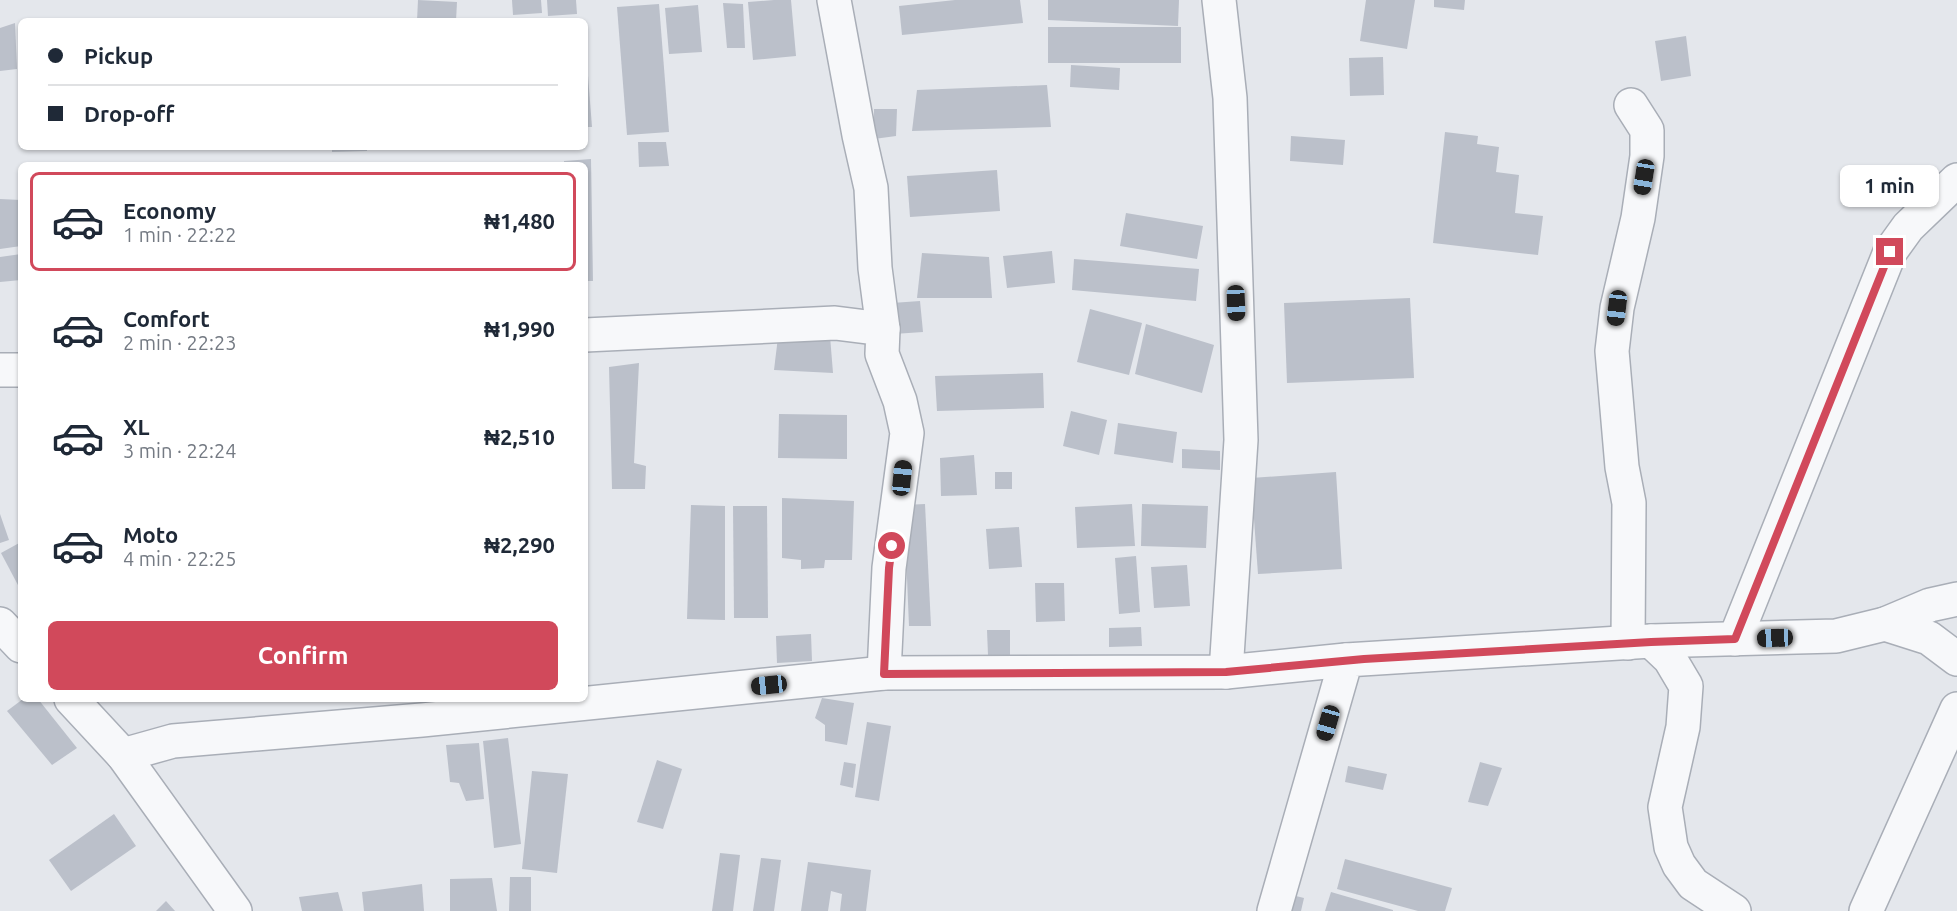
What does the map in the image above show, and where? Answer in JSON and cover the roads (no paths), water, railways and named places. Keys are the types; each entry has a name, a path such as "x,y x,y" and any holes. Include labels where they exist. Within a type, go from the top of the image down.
{"street":[{"path":"834,0 871,188 875,268 883,329 882,354 900,401 907,433 889,568 884,674"},
{"path":"1220,0 1230,98 1241,440 1226,672"},
{"path":"1631,105 1647,130 1647,156 1638,218 1617,308 1612,351 1622,467 1629,503 1639,642"},
{"path":"1735,639 1890,252 1908,227 1957,180"},
{"path":"588,335 834,323 883,329"},
{"path":"0,370 18,370"},
{"path":"123,755 173,741 422,720 884,674 1226,672 1346,660 1639,642 1836,636 1885,624 1930,605 1957,599"},
{"path":"0,624 18,643"},
{"path":"1885,624 1929,638 1957,659"},
{"path":"1639,642 1670,658 1686,686 1683,727 1665,807 1671,847 1679,865 1693,884 1734,911"},
{"path":"1274,911 1346,660"},
{"path":"74,702 123,755 235,911"},
{"path":"1866,911 1957,709"}]}
